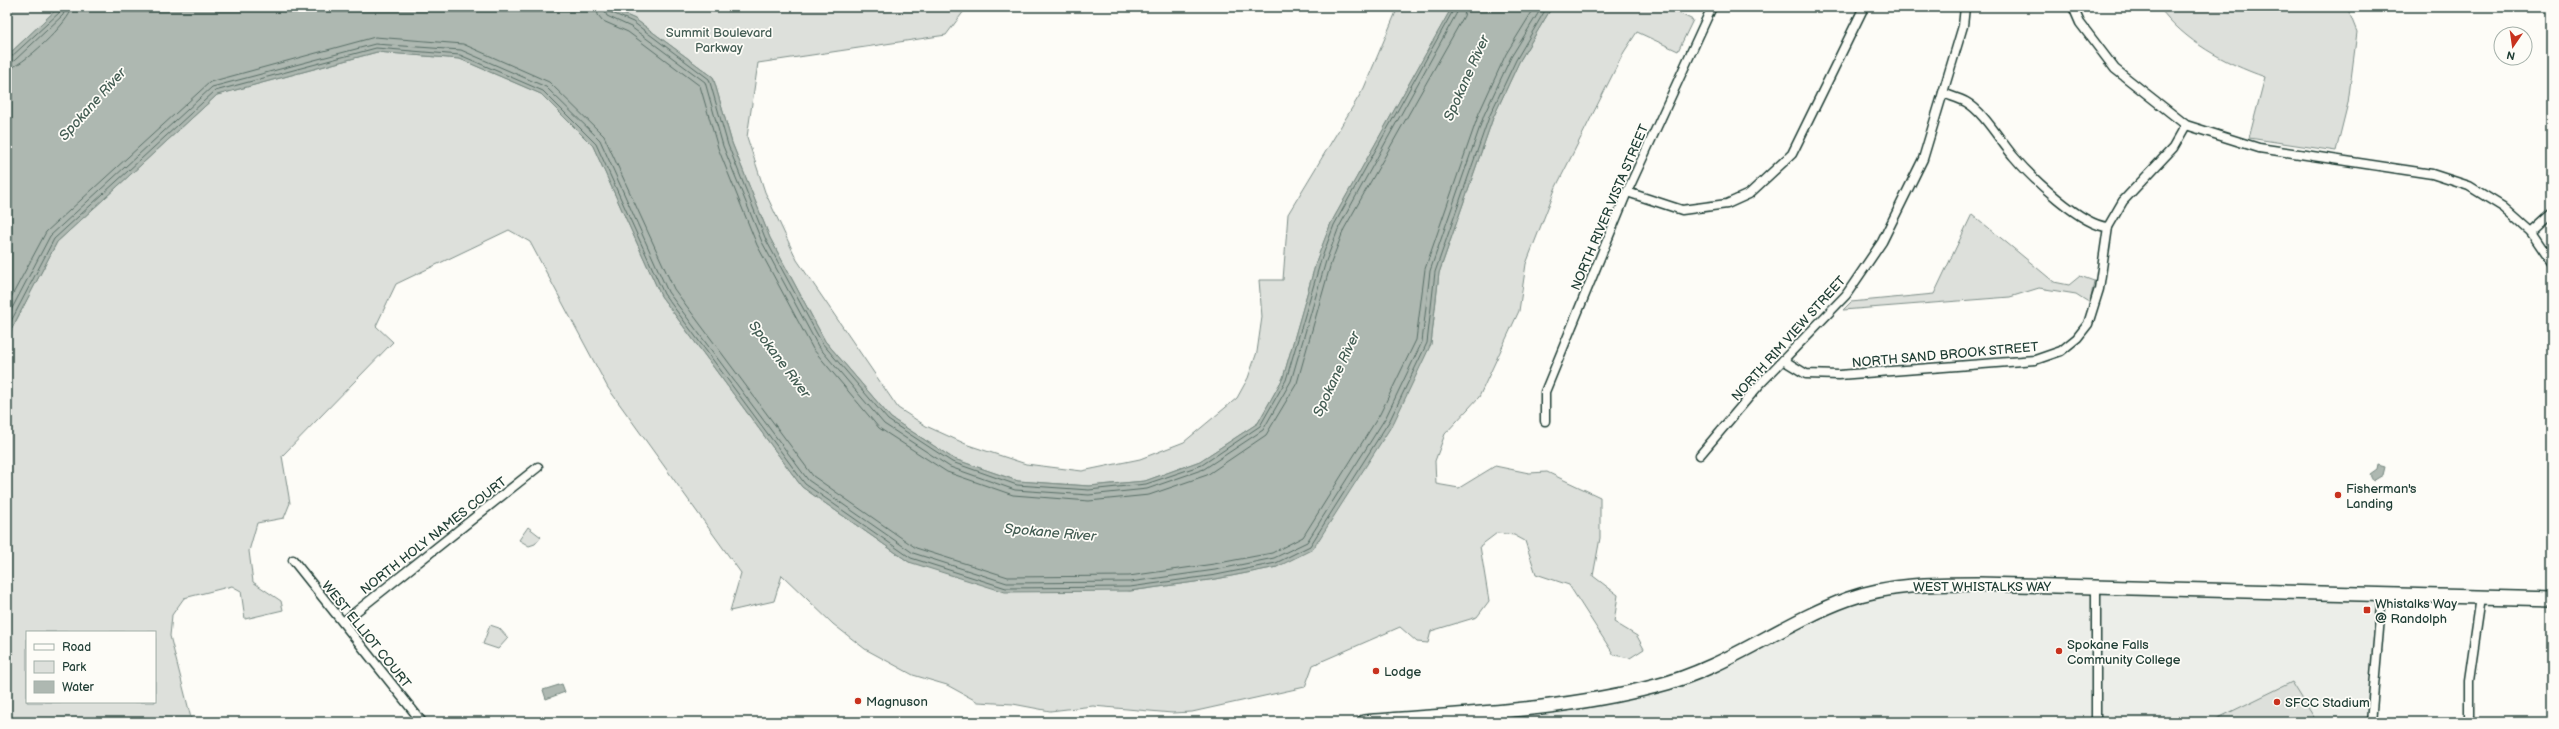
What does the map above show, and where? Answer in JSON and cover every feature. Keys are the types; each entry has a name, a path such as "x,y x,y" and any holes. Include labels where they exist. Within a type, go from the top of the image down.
{"main road":[{"name":"WEST WHISTALKS WAY","path":"1371,722 1574,704 1657,686 1717,664 1796,622 1849,599 1909,585 2096,587 2481,596 2552,600"}],"street":[{"name":"NORTH RIVER VISTA STREET","path":"1545,421 1545,392 1627,192 1712,7"},
{"path":"1627,192 1682,210 1727,204 1749,194 1792,154 1864,7"},
{"name":"NORTH RIM VIEW STREET","path":"1700,455 1783,360 1846,296 1882,242 1923,159 1963,26 1965,7"},
{"path":"2073,7 2080,22 2116,69 2186,125 2259,148 2432,174 2469,186 2503,207 2531,232 2552,263"},
{"path":"1943,93 1967,102 1989,125 2018,162 2049,190 2086,220 2100,227 2108,227"},
{"name":"NORTH SAND BROOK STREET","path":"1783,360 1806,374 1839,376 2035,360 2061,351 2077,338 2088,324 2094,308 2108,227 2123,201 2173,148 2186,125"},
{"path":"2531,232 2552,213"},
{"name":"NORTH HOLY NAMES COURT","path":"343,622 538,467"},
{"name":"WEST ELLIOT COURT","path":"293,560 422,722"},
{"path":"2096,587 2096,722"},
{"path":"2371,722 2382,594"},
{"path":"2469,722 2469,680 2481,596"}],"shaded area":[{"name":"Spokane Falls Community College","path":"1909,585 2382,594 2371,722 1364,722 1484,712 1657,686 1795,622"}],"green space":[{"path":"7,7 59,7 7,56"},
{"name":"Summit Boulevard Parkway","path":"608,7 967,7 946,35 758,63 747,137 765,192 797,260 898,408 926,426 968,445 1026,464 1082,471 1140,459 1184,442 1237,398 1248,378 1257,352 1262,317 1259,280 1283,280 1288,214 1364,88 1398,7 1452,7 1331,223 1317,259 1283,378 1258,423 1200,461 1145,481 1089,486 1018,481 954,459 891,418 825,341 770,238 732,143 713,77 635,19"},
{"path":"1552,7 1666,7 1693,20 1678,51 1637,32 1624,52 1556,187 1526,264 1519,311 1479,397 1445,434 1435,461 1436,484 1459,488 1495,466 1529,473 1547,472 1600,497 1600,538 1593,576 1618,595 1614,622 1637,636 1644,649 1630,658 1614,655 1569,585 1536,574 1525,541 1514,535 1497,533 1480,546 1489,601 1477,617 1431,631 1428,643 1417,642 1400,627 1313,665 1305,687 1192,712 1172,713 1093,706 1050,711 1013,704 978,702 947,685 913,675 865,649 833,624 782,575 774,601 730,611 741,573 608,388 530,242 509,230 396,284 376,326 393,342 282,456 290,503 284,518 257,523 249,551 253,582 281,601 283,610 245,619 241,591 232,586 184,598 172,615 170,636 192,722 7,722 7,338 57,242 217,95 377,52 460,59 541,94 593,146 661,296 802,487 909,562 1130,591 1216,579 1277,567 1431,344 1439,273 1493,118 1519,62"},
{"path":"2159,7 2347,7 2357,32 2348,103 2336,151 2249,138 2265,77 2221,58 2193,41 2169,19"},
{"path":"1972,214 2054,282 2069,285 2080,276 2094,281 2090,303 2076,294 2039,288 2010,297 1843,310 1851,302 1934,294"},
{"path":"528,527 541,537 535,544 529,546 519,540"},
{"path":"490,625 499,628 508,638 498,649 483,644"},
{"name":"SFCC Stadium","path":"2292,682 2317,722 2210,722"}],"water":[{"name":"Spokane River","path":"59,7 608,7 635,19 713,77 732,143 770,238 825,341 891,418 954,459 1018,481 1089,486 1145,481 1200,461 1258,423 1283,378 1317,259 1331,223 1452,7 1552,7 1519,62 1493,118 1439,273 1431,344 1394,422 1313,549 1277,567 1216,579 1130,591 1005,592 909,562 802,487 661,296 593,146 541,94 460,59 377,52 217,95 57,242 7,338 7,56"},
{"path":"2378,465 2385,467 2383,475 2373,481 2370,475 2377,470"},
{"path":"562,684 565,692 546,699 543,690"}],"place":[{"name":"Fisherman's Landing","path":"2338,495"},
{"name":"Whistalks Way @ Randolph","path":"2367,610"},
{"name":"Spokane Falls Community College","path":"2059,651"},
{"name":"Lodge","path":"1376,671"},
{"name":"Magnuson","path":"858,701"},
{"name":"SFCC Stadium","path":"2277,702"}]}
